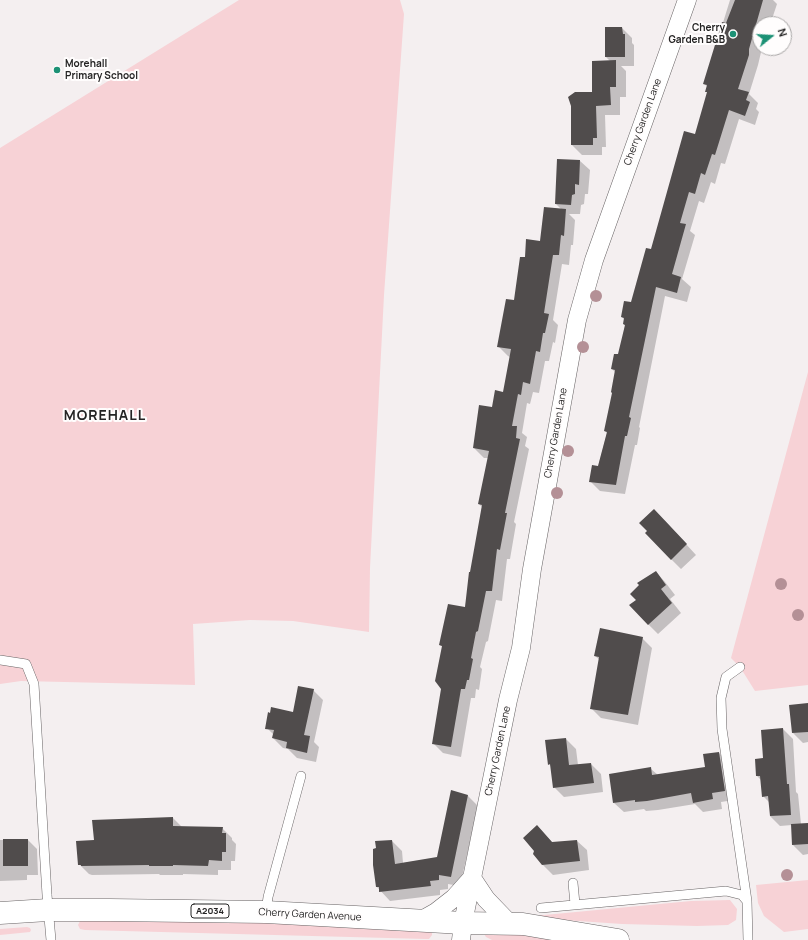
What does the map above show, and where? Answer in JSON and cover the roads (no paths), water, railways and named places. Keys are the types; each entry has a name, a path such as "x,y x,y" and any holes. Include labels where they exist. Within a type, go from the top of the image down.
{"main road":[{"name":"Cherry Garden Avenue","path":"0,913 48,910 266,912 420,921 462,932 510,924 523,924 618,940"}],"street":[{"name":"Cherry Garden Lane","path":"462,932 508,700 521,648 532,569 577,320 597,253 687,0"},
{"path":"420,921 436,912 454,898 472,878 486,899 510,924"}],"lane":[{"path":"0,660 26,664 34,684 51,940"},
{"path":"740,667 726,677 721,698 722,721 747,901 748,940"},
{"path":"266,912 268,897 301,776"},
{"path":"573,883 575,904"},
{"path":"541,908 726,891 742,895 747,901"}],"place":[{"name":"Cherry Garden B&B","path":"733,34"},
{"name":"Morehall Primary School","path":"57,70"}],"district":[{"name":"MOREHALL","path":"105,416"}]}
